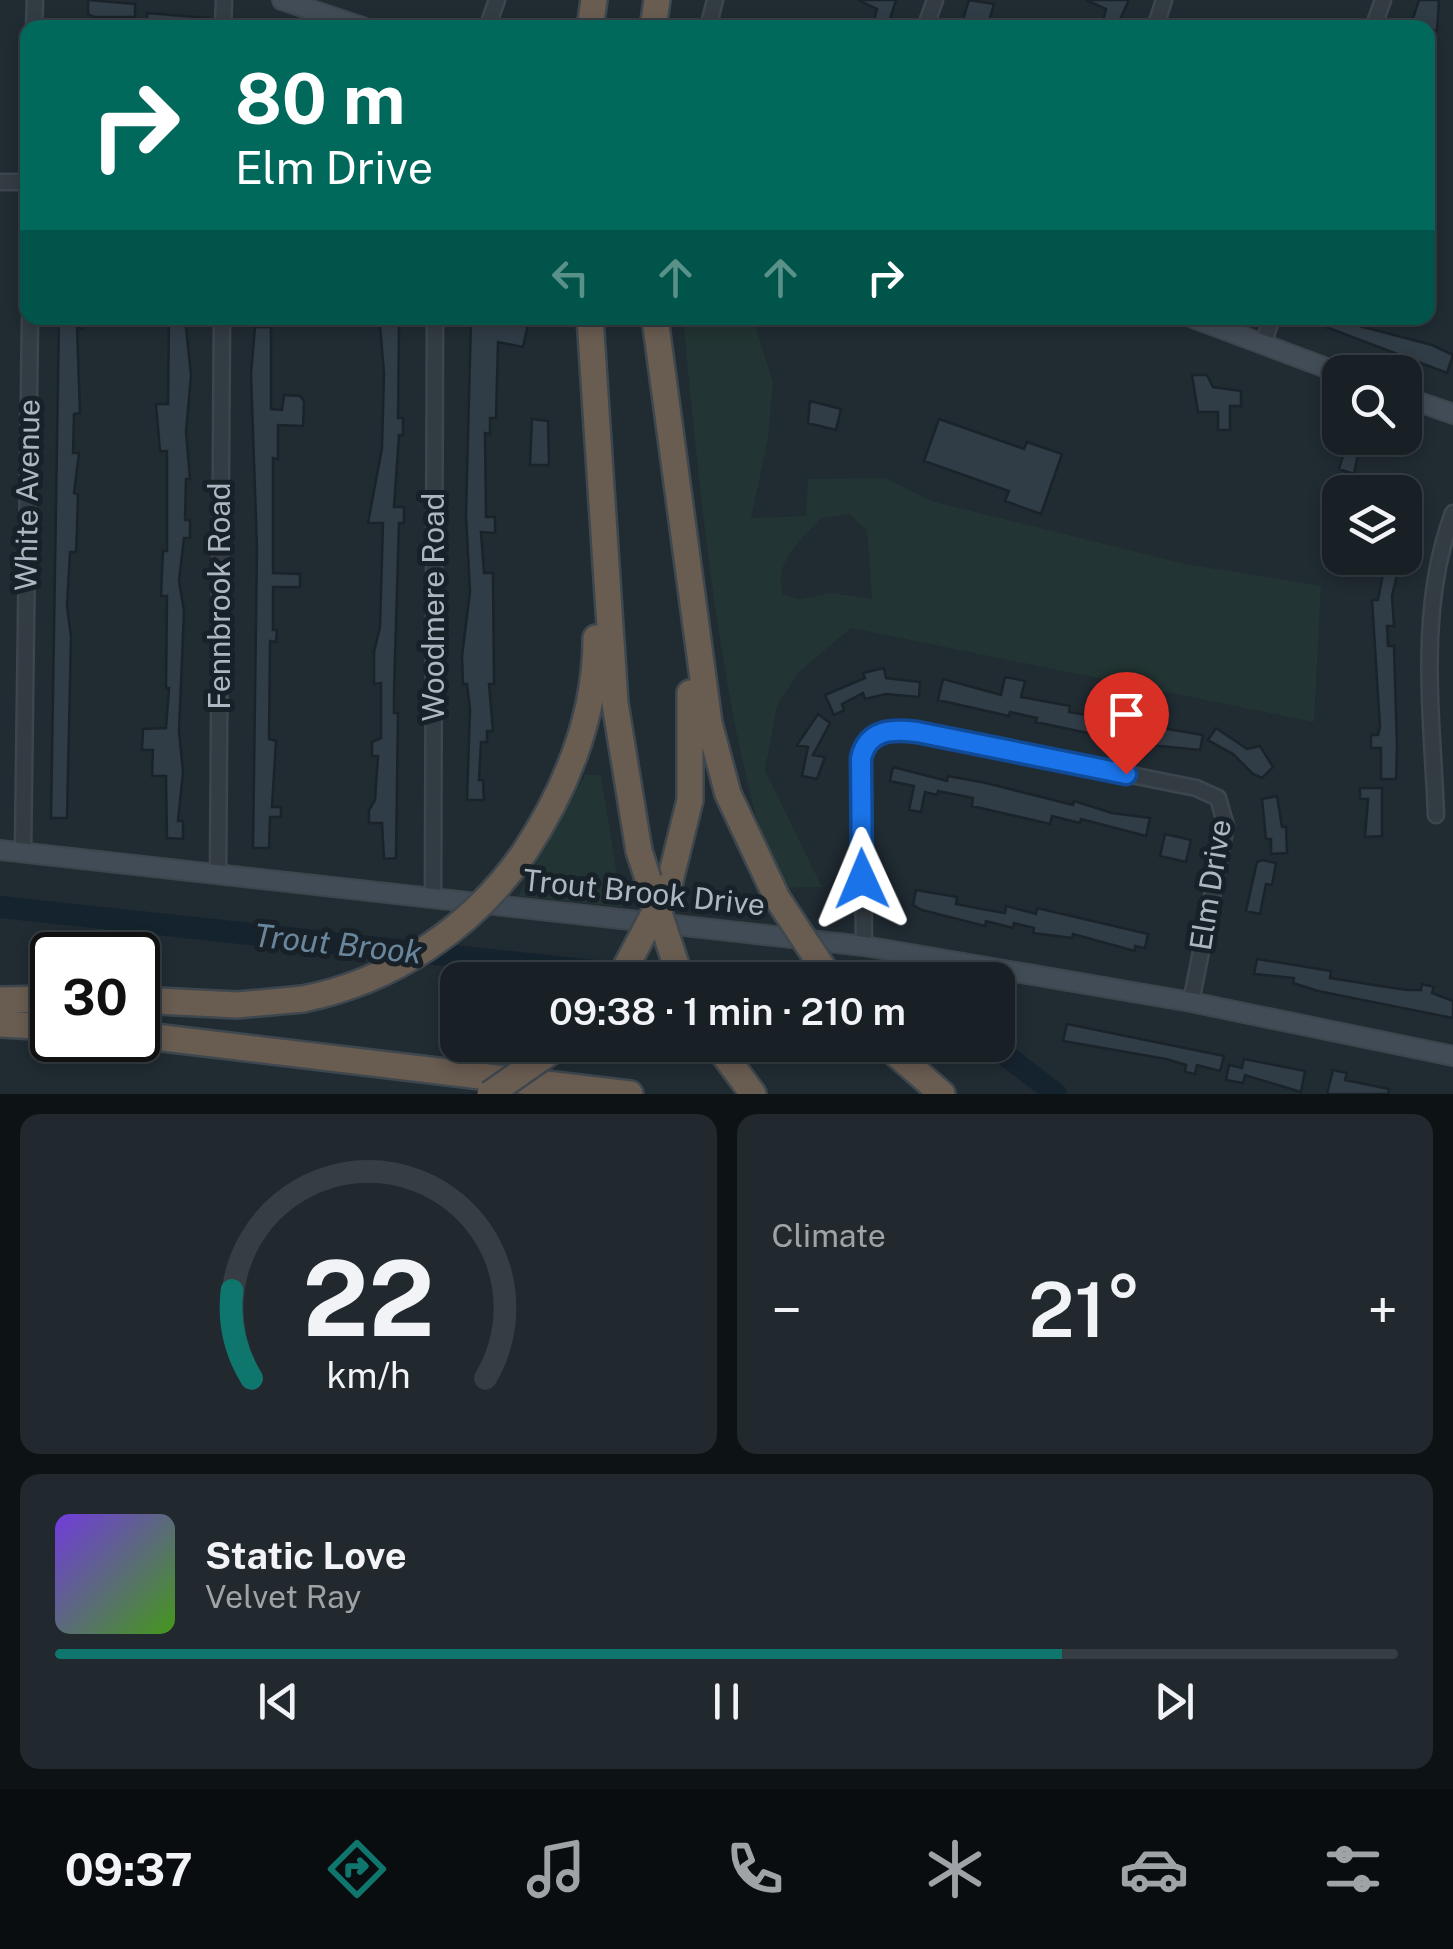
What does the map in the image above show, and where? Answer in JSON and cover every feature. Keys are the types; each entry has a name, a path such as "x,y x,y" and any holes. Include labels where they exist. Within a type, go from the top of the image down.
{"highway":[{"path":"590,325 617,721 639,851 675,962"},
{"path":"656,325 709,723 724,780 777,898 819,962"},
{"path":"160,1001 254,1004 303,1000 364,981 433,944 482,904 524,852 562,786 588,709 596,660 595,569 602,509"},
{"path":"629,962 669,886 684,837 692,776 689,579"},
{"path":"0,1000 30,999"},
{"path":"0,1024 30,1026"},
{"path":"160,1039 630,1094"},
{"path":"490,1094 536,1062"},
{"path":"729,1062 753,1094"},
{"path":"905,1062 942,1094"}],"main road":[{"path":"282,0 341,20"},
{"path":"1212,325 1322,366"},
{"path":"1422,402 1453,414"},
{"name":"Trout Brook Drive","path":"0,850 864,946 1191,1002 1453,1056"}],"street":[{"name":"White Avenue","path":"23,852 30,325"},
{"name":"Fennbrook Road","path":"218,875 222,325"},
{"name":"Woodmere Road","path":"433,898 436,325"},
{"path":"1262,344 1269,325"},
{"path":"1436,816 1430,603 1453,513"},
{"name":"Elm Drive","path":"864,946 862,753 869,740 885,730 917,732 1196,788 1218,798 1225,810 1226,826 1191,1002"}],"shaded area":[{"path":"684,325 755,325 773,383 768,439 751,518 806,516 808,479 885,478 931,501 1185,564 1321,586 1314,722 851,628 799,672 777,706 765,770 822,887 783,888 753,806 737,736 708,557","holes":["849,514 867,530 872,599 831,593 800,599 783,595 785,562 821,518"]},
{"path":"585,775 601,775 622,907 518,896"}],"building":[{"path":"88,0 135,4 135,17 94,17 88,14"},
{"path":"858,0 896,0 890,20 874,20 877,9"},
{"path":"969,0 994,4 989,20 963,20"},
{"path":"1086,0 1129,0 1120,20 1103,20 1106,9"},
{"path":"1419,0 1439,0 1437,31 1435,20 1412,20"},
{"path":"147,13 209,18 209,20 147,20"},
{"path":"59,325 83,325 83,329 77,328 80,413 74,414 73,453 79,453 74,493 78,494 77,529 76,552 70,552 67,606 71,637 67,818 51,818"},
{"path":"169,325 186,325 191,375 186,432 190,479 186,479 185,520 190,520 190,538 184,538 179,581 184,611 179,731 183,772 178,821 183,821 183,839 167,838 166,776 152,776 153,750 142,750 143,729 166,728 167,596 161,596 163,551 167,551 167,451 160,451 156,404 168,404"},
{"path":"380,325 399,326 398,418 403,418 403,435 399,435 394,507 404,507 404,523 399,523 394,692 394,713 398,713 396,858 384,859 382,823 369,823 378,756 372,756 372,742 381,738 381,683 374,684 374,652 380,627 383,523 368,523 382,448 384,373"},
{"path":"471,325 527,325 523,347 498,342 496,418 490,418 490,434 485,433 486,517 495,517 495,533 481,532 484,573 493,573 494,684 489,684 493,731 487,731 487,742 481,742 479,780 483,780 484,800 467,800 470,709 467,684 463,684 462,656 470,592 466,515"},
{"path":"1327,325 1356,325 1432,345 1453,355 1447,373 1422,363 1422,355 1400,355"},
{"path":"255,327 271,327 271,409 282,410 284,395 300,396 304,401 303,426 278,425 278,459 273,458 273,573 300,574 300,587 273,587 273,630 277,630 276,642 270,641 269,739 276,741 272,807 281,807 281,817 270,817 269,848 253,848 257,548 251,374"},
{"path":"1192,375 1207,375 1213,387 1241,391 1241,406 1230,406 1230,430 1218,430 1218,412 1198,412"},
{"path":"810,401 841,409 836,430 808,423"},
{"path":"532,419 548,421 549,465 530,465"},
{"path":"939,419 1024,449 1027,442 1062,454 1041,514 1005,501 1009,491 924,461"},
{"path":"1343,455 1358,455 1354,474 1339,469"},
{"path":"1383,575 1397,575 1392,596 1394,626 1387,626 1388,646 1394,646 1396,779 1381,779 1381,748 1371,748 1371,735 1378,735 1380,727 1372,600 1378,600"},
{"path":"884,668 886,678 920,682 919,697 886,694 865,699 863,693 842,704 844,710 834,715 825,695 865,678 863,673"},
{"path":"1005,677 1025,681 1021,697 1070,706 1069,712 1203,735 1200,750 1139,744 1036,722 1037,718 1010,712 1009,716 938,700 943,679 1001,695"},
{"path":"818,714 830,723 813,755 825,757 817,779 802,776 808,747 797,745"},
{"path":"1216,728 1247,749 1260,746 1273,767 1262,778 1253,774 1233,754 1208,740"},
{"path":"893,767 947,781 948,776 1150,818 1146,836 1081,819 1080,823 1052,816 1050,824 972,806 973,798 938,791 937,795 925,792 921,812 909,810 914,786 890,781"},
{"path":"1360,788 1382,788 1382,836 1365,837 1368,799 1360,799"},
{"path":"1277,796 1282,827 1286,827 1287,853 1271,854 1262,799"},
{"path":"1165,834 1191,840 1186,862 1160,856"},
{"path":"1257,862 1276,863 1272,885 1266,884 1260,914 1246,911"},
{"path":"916,890 957,897 956,904 976,908 1005,913 1006,906 1036,914 1037,908 1148,934 1145,948 1135,946 1135,951 1073,934 1072,938 1033,933 1034,928 1014,923 1013,928 986,921 985,926 922,910 913,905"},
{"path":"1257,959 1331,971 1330,978 1380,986 1407,990 1421,990 1422,984 1434,987 1432,993 1453,1001 1453,1018 1318,991 1293,983 1294,978 1254,974"},
{"path":"1067,1024 1224,1056 1220,1071 1197,1065 1195,1074 1185,1072 1186,1065 1166,1059 1063,1041"},
{"path":"1244,1059 1305,1071 1301,1092 1245,1075 1243,1083 1226,1080 1229,1065 1242,1068"},
{"path":"1333,1070 1347,1073 1345,1080 1389,1089 1388,1094 1327,1094"}],"waterway":[{"name":"Trout Brook","path":"0,907 509,962"},
{"name":"Trout Brook","path":"1014,1062 1056,1094"}],"route":[{"path":"862,879 861,758 866,743 885,730 917,732 1126,774"}]}
